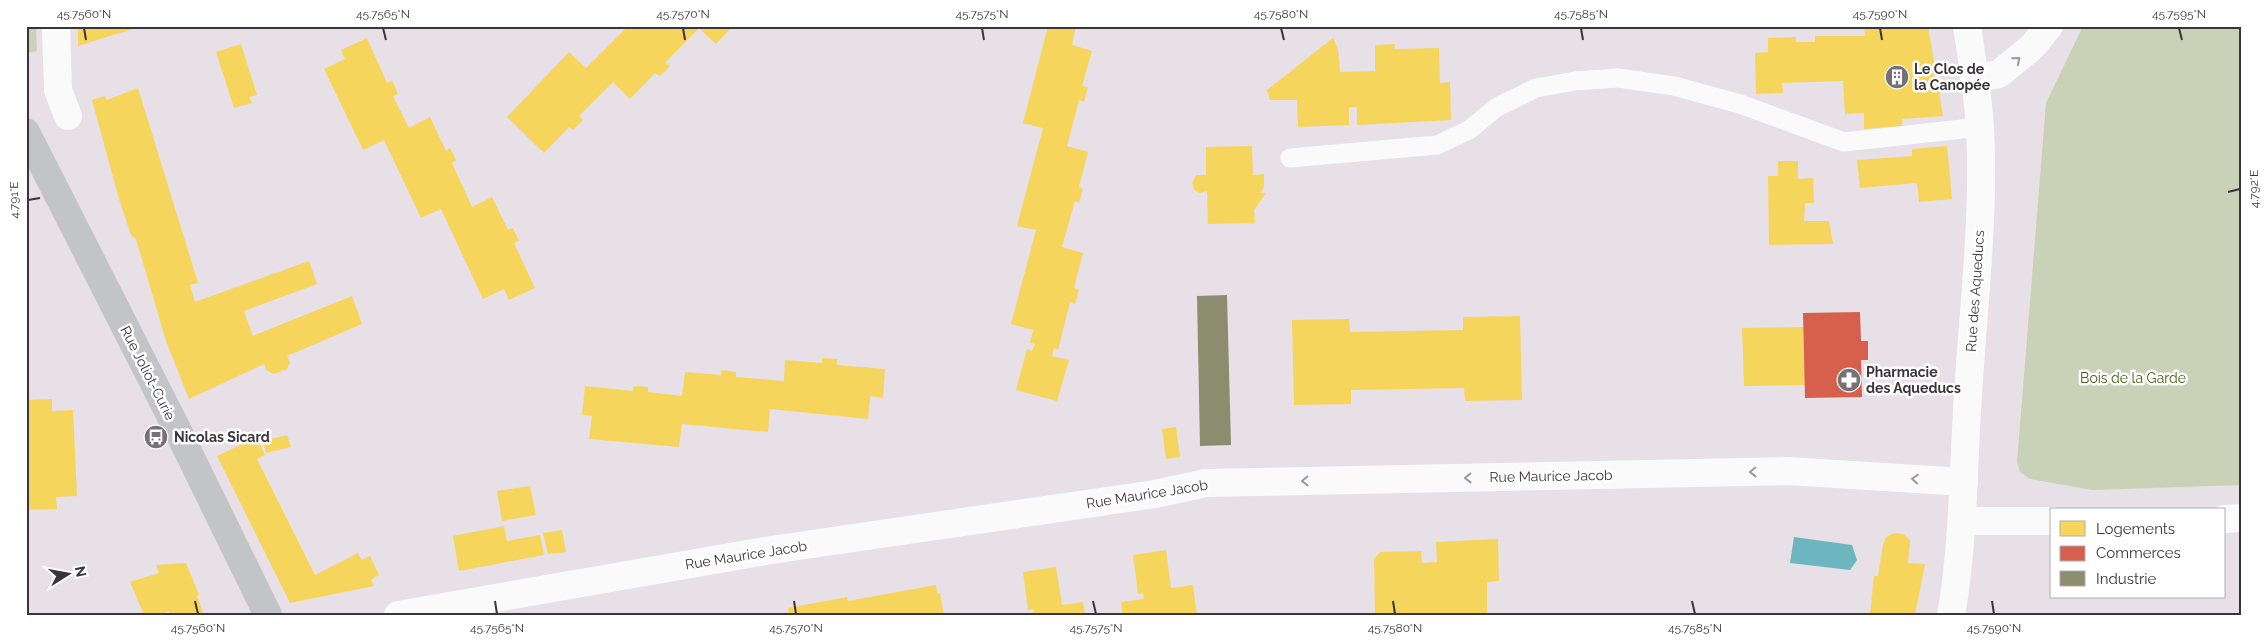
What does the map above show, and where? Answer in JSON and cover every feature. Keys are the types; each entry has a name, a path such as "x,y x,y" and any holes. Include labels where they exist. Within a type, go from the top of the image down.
{"main road":[{"name":"Rue Joliot-Curie","path":"26,132 176,427 268,615"}],"street":[{"path":"56,26 58,90 68,116"},
{"name":"Rue des Aqueducs","path":"1951,615 1963,521 1981,195 1980,127 1967,26"},
{"path":"1974,78 1999,74 2033,46 2049,26"},
{"name":"Rue Maurice Jacob","path":"398,615 771,550 1155,494 1206,483 1788,471 1964,482"},
{"path":"2226,519 2242,518"},
{"path":"1963,521 2050,521"}],"lane":[{"path":"1290,158 1437,145 1470,130 1497,107 1536,88 1576,81 1618,78 1674,86 1740,104 1844,142 1980,127"}],"green space":[{"path":"26,26 36,26 37,51 26,53"},
{"name":"Bois de la Garde","path":"2083,26 2242,26 2242,485 2092,490 2030,479 2020,472 2017,462 2046,103"}],"water":[{"path":"1794,537 1852,545 1857,560 1850,570 1790,563"}],"building: Logements":[{"path":"78,26 139,26 139,27 78,46"},
{"path":"628,26 733,26 716,44 699,28 665,63 670,66 660,76 655,73 630,99 613,82 579,116 583,120 573,130 569,127 544,153 507,117 569,52 586,68"},
{"path":"1048,26 1076,26 1072,45 1092,51 1082,86 1088,87 1084,102 1079,100 1067,146 1088,152 1079,187 1083,189 1079,203 1075,201 1062,247 1083,253 1074,288 1079,290 1075,304 1070,302 1058,350 1054,348 1052,356 1069,360 1057,401 1016,390 1027,349 1032,351 1035,344 1030,343 1033,330 1011,324 1036,230 1017,226 1043,128 1023,123"},
{"name":"Le Clos de la Canopée","path":"1864,26 1928,26 1943,116 1902,119 1902,126 1864,129 1864,113 1845,114 1843,81 1782,83 1783,93 1756,94 1755,53 1768,52 1768,38 1796,37 1796,42 1815,42 1815,36 1865,36"},
{"path":"367,38 387,83 392,80 398,94 393,96 409,128 430,117 446,151 450,148 456,160 452,163 472,207 492,197 508,230 513,228 519,241 514,243 535,288 509,300 504,289 483,299 441,209 421,218 384,140 363,150 324,69 345,59 341,50"},
{"path":"1333,38 1338,49 1340,72 1375,71 1375,45 1395,44 1394,49 1439,48 1440,83 1450,82 1451,120 1357,125 1357,107 1349,107 1349,125 1298,127 1297,100 1270,100 1267,90"},
{"path":"241,44 257,95 249,97 252,103 234,108 216,52"},
{"path":"138,88 198,283 190,285 195,302 309,261 317,284 244,311 253,336 352,296 362,324 287,356 290,362 287,369 274,374 267,371 264,364 189,399 166,341 136,239 131,235 119,199 92,100 105,96 107,100"},
{"path":"1252,146 1253,175 1264,174 1264,186 1261,193 1266,193 1254,210 1255,223 1208,224 1207,191 1200,193 1195,191 1192,183 1196,175 1206,175 1206,147"},
{"path":"1947,146 1952,199 1919,202 1917,183 1860,188 1857,160 1912,156 1912,149"},
{"path":"1778,161 1798,161 1798,179 1813,178 1814,203 1805,203 1804,221 1829,221 1833,244 1769,245 1768,176 1778,176"},
{"path":"1520,316 1522,400 1465,401 1464,388 1351,390 1351,404 1294,405 1292,320 1349,319 1350,332 1463,330 1463,317"},
{"path":"1803,327 1805,385 1744,386 1742,328"},
{"path":"822,358 837,359 837,365 885,369 883,398 870,396 868,419 770,409 768,432 682,424 679,447 589,439 592,416 582,415 585,386 633,391 634,386 648,387 648,392 682,396 685,372 721,375 722,370 736,372 736,377 784,381 785,360 822,363"},
{"path":"52,399 52,411 73,410 77,496 56,497 57,509 26,510 26,400"},
{"path":"1176,427 1180,457 1166,459 1162,429"},
{"path":"287,435 291,447 266,453 263,441"},
{"path":"258,440 265,455 257,459 315,575 358,553 361,560 370,556 379,575 371,580 374,586 290,603 217,456 249,441"},
{"path":"530,486 536,515 502,521 497,491"},
{"path":"504,526 507,541 540,535 544,555 459,571 453,536"},
{"path":"562,530 566,552 548,554 543,533"},
{"path":"1894,533 1904,534 1910,540 1908,563 1925,564 1915,615 1870,615 1874,576 1878,576 1883,545 1886,537"},
{"path":"1498,539 1499,581 1487,582 1487,615 1375,615 1374,559 1380,552 1421,551 1422,563 1437,562 1436,542"},
{"path":"1166,550 1171,588 1193,585 1197,615 1123,615 1121,602 1144,599 1143,593 1138,594 1133,555"},
{"path":"186,563 199,595 197,596 204,615 171,615 169,611 158,615 144,615 130,582 159,573 156,565"},
{"path":"1056,567 1062,605 1083,602 1085,615 1034,615 1033,609 1028,610 1023,572"},
{"path":"936,585 937,594 940,593 944,615 789,615 788,608 847,597 848,601"}],"building: Commerces":[{"path":"1860,312 1861,341 1868,341 1868,360 1861,360 1862,397 1805,398 1803,313"}],"building: Industrie":[{"path":"1227,295 1231,445 1200,446 1197,296"}],"place":[{"name":"Le Clos de la Canopée","path":"1897,77"},
{"name":"Pharmacie des Aqueducs","path":"1849,380"},
{"name":"Nicolas Sicard","path":"156,437"}]}
